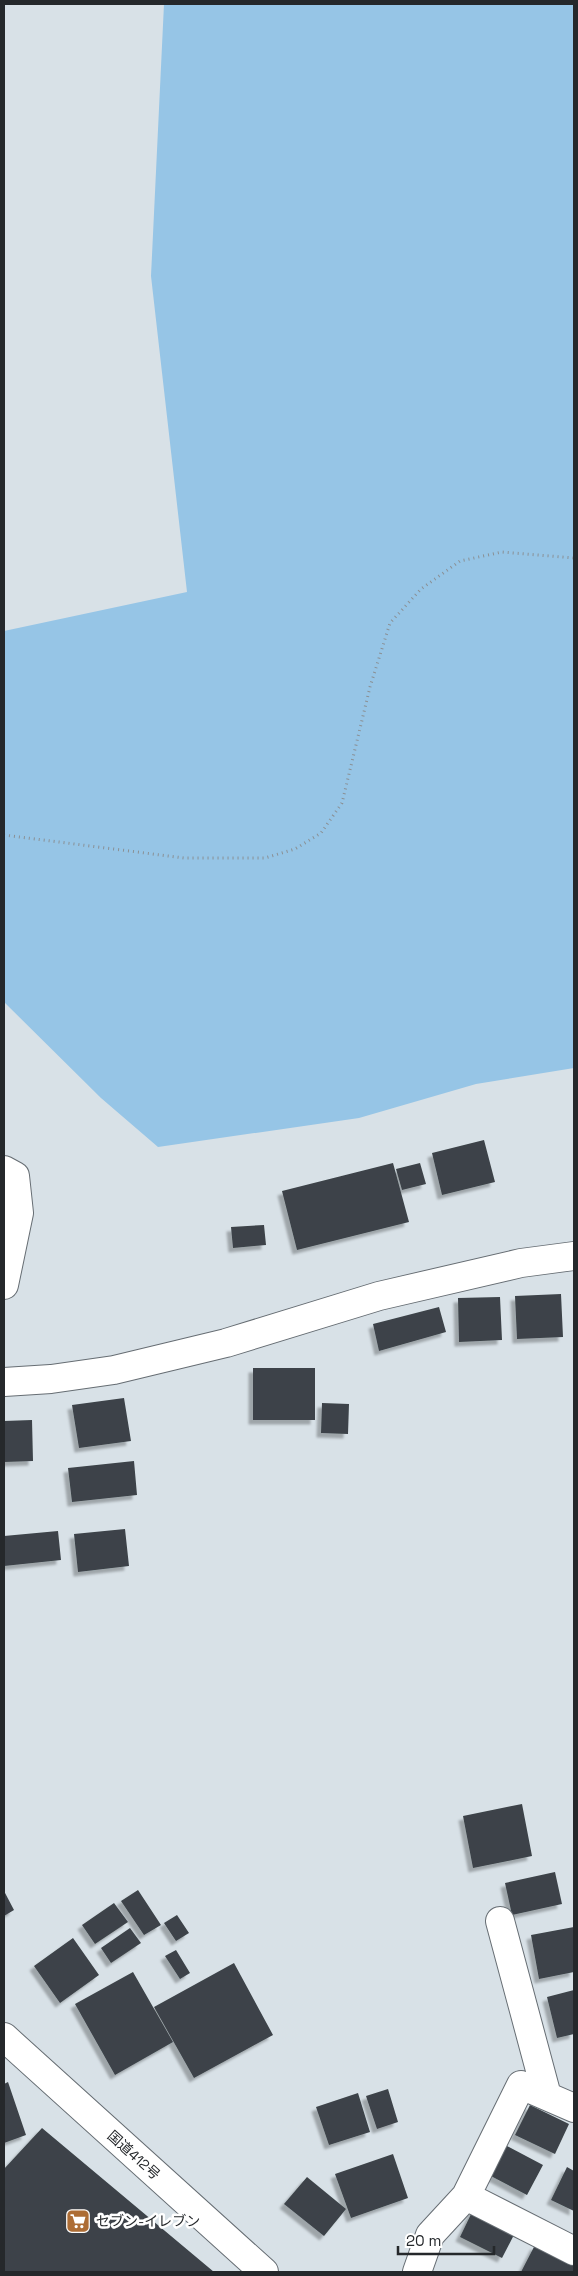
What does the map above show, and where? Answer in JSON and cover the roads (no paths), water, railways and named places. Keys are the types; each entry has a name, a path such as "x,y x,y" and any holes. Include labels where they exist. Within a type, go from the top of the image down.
{"main road":[{"path":"4,1170 15,1176 19,1213 4,1285"},
{"path":"4,1382 51,1379 114,1370 226,1343 380,1296 521,1263 574,1256"},
{"path":"500,1921 547,2096"},
{"name":"国道412号","path":"4,2037 264,2272"},
{"path":"417,2272 430,2235 466,2196 521,2085 574,2108"},
{"path":"466,2196 574,2251"}],"place":[{"name":"セブン-イレブン","path":"78,2221"}]}
